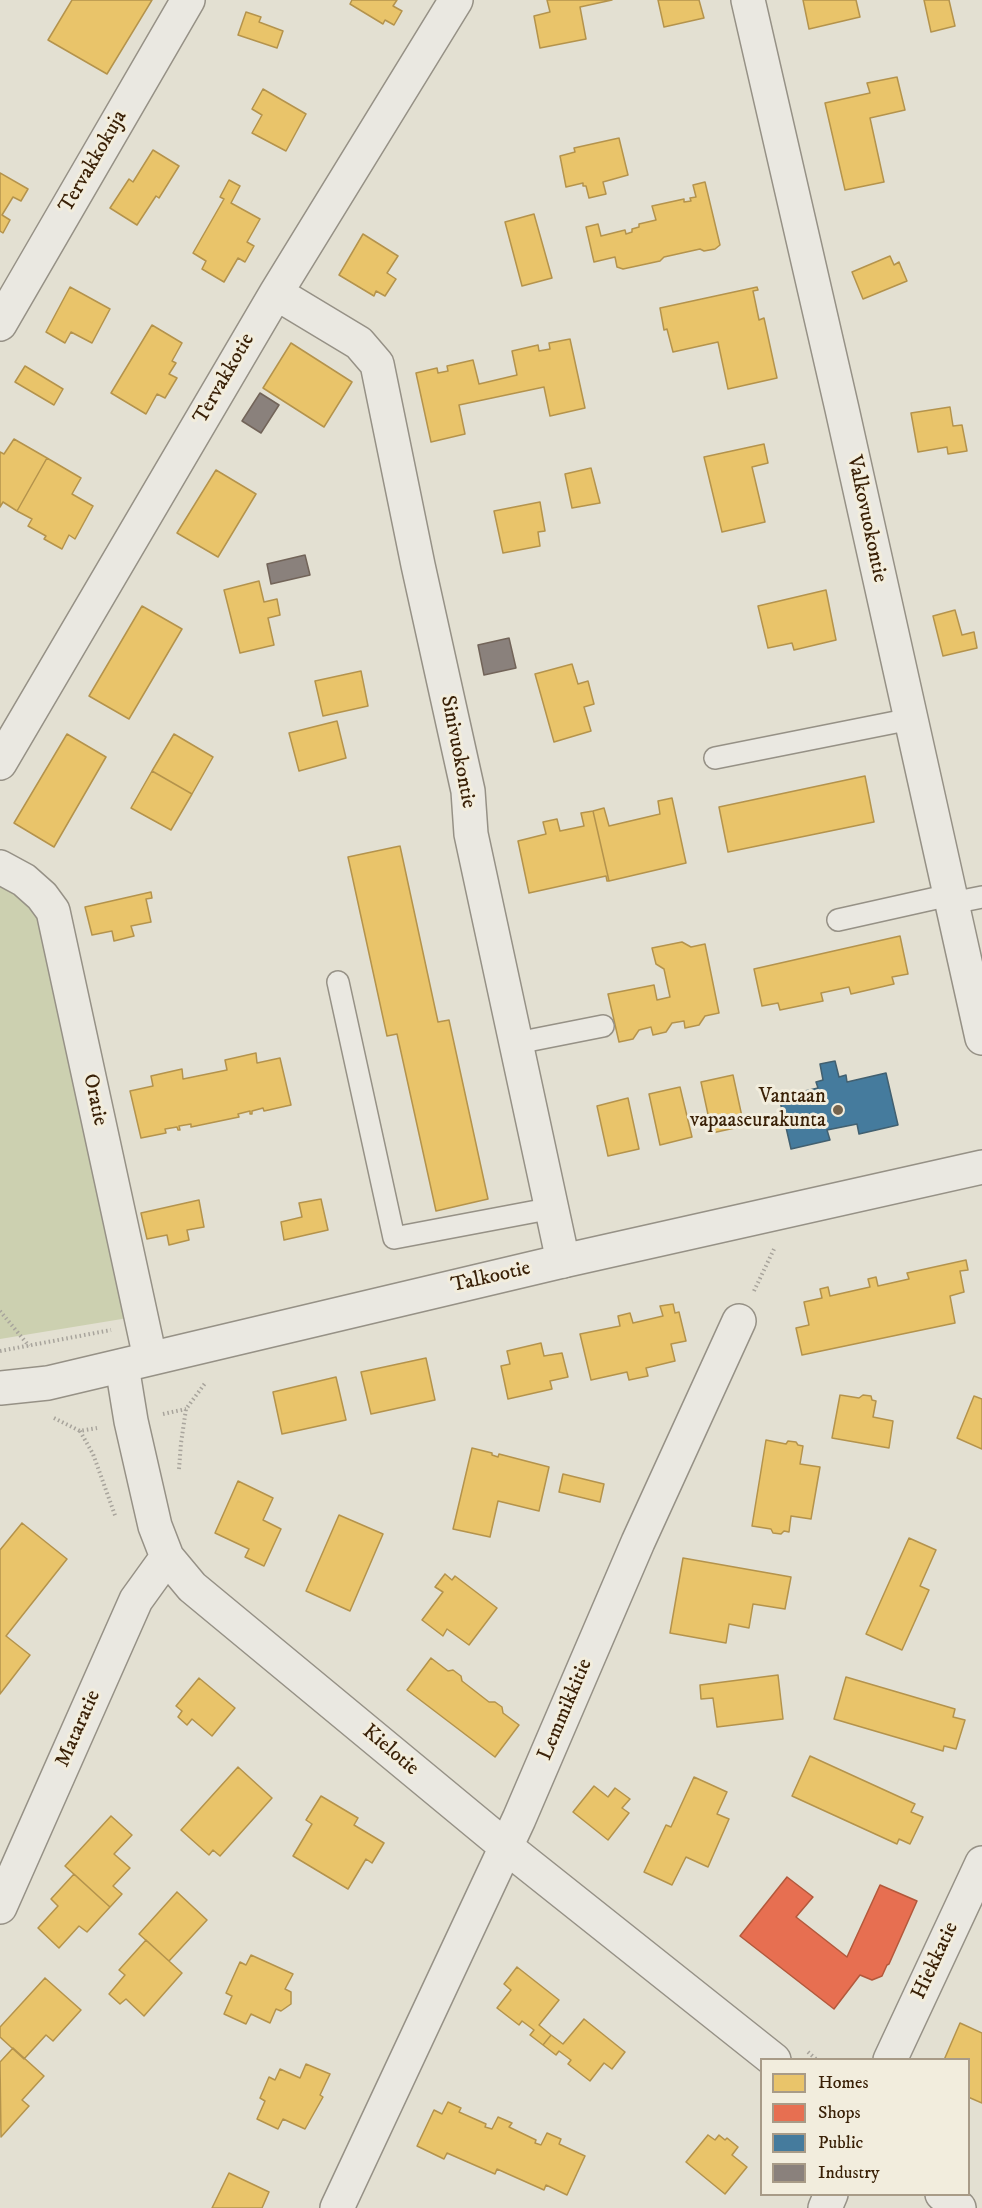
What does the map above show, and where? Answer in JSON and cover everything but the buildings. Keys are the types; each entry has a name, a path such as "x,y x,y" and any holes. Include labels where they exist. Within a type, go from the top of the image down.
{"street":[{"name":"Tervakkokuja","path":"0,324 188,0"},
{"name":"Tervakkotie","path":"0,762 276,293 456,0"},
{"name":"Valkovuokontie","path":"748,0 911,719 961,898 982,1038"},
{"name":"Sinivuokontie","path":"276,293 359,343 377,364 417,565 468,791 471,834 563,1261"},
{"name":"Oratie","path":"0,867 24,880 42,896 53,911 136,1362"},
{"name":"Talkootie","path":"0,1388 48,1383 563,1261 982,1167"},
{"name":"Lemmikkitie","path":"337,2208 519,1819 638,1542 740,1321"},
{"name":"Kielotie","path":"136,1362 132,1421 155,1526 167,1557 192,1587 506,1846 771,2058"},
{"name":"Mataratie","path":"0,1907 136,1600 167,1557"},
{"name":"Hiekkatie","path":"891,2058 982,1863"},
{"path":"944,2196 959,2208"}],"lane":[{"path":"716,758 911,719"},
{"path":"838,920 961,898"},
{"path":"338,982 394,1238 552,1208"},
{"path":"517,1043 603,1026"}],"path":[{"path":"740,1321 792,1210"},
{"path":"0,1311 29,1346"},
{"path":"179,1479 186,1409 209,1377 202,1346"},
{"path":"80,1431 186,1409"},
{"path":"47,1417 58,1419 80,1431 93,1454 119,1528"}],"green space":[{"path":"0,880 34,908 43,929 128,1318 0,1339"}],"place":[{"name":"Vantaan vapaaseurakunta","path":"838,1110"}]}
